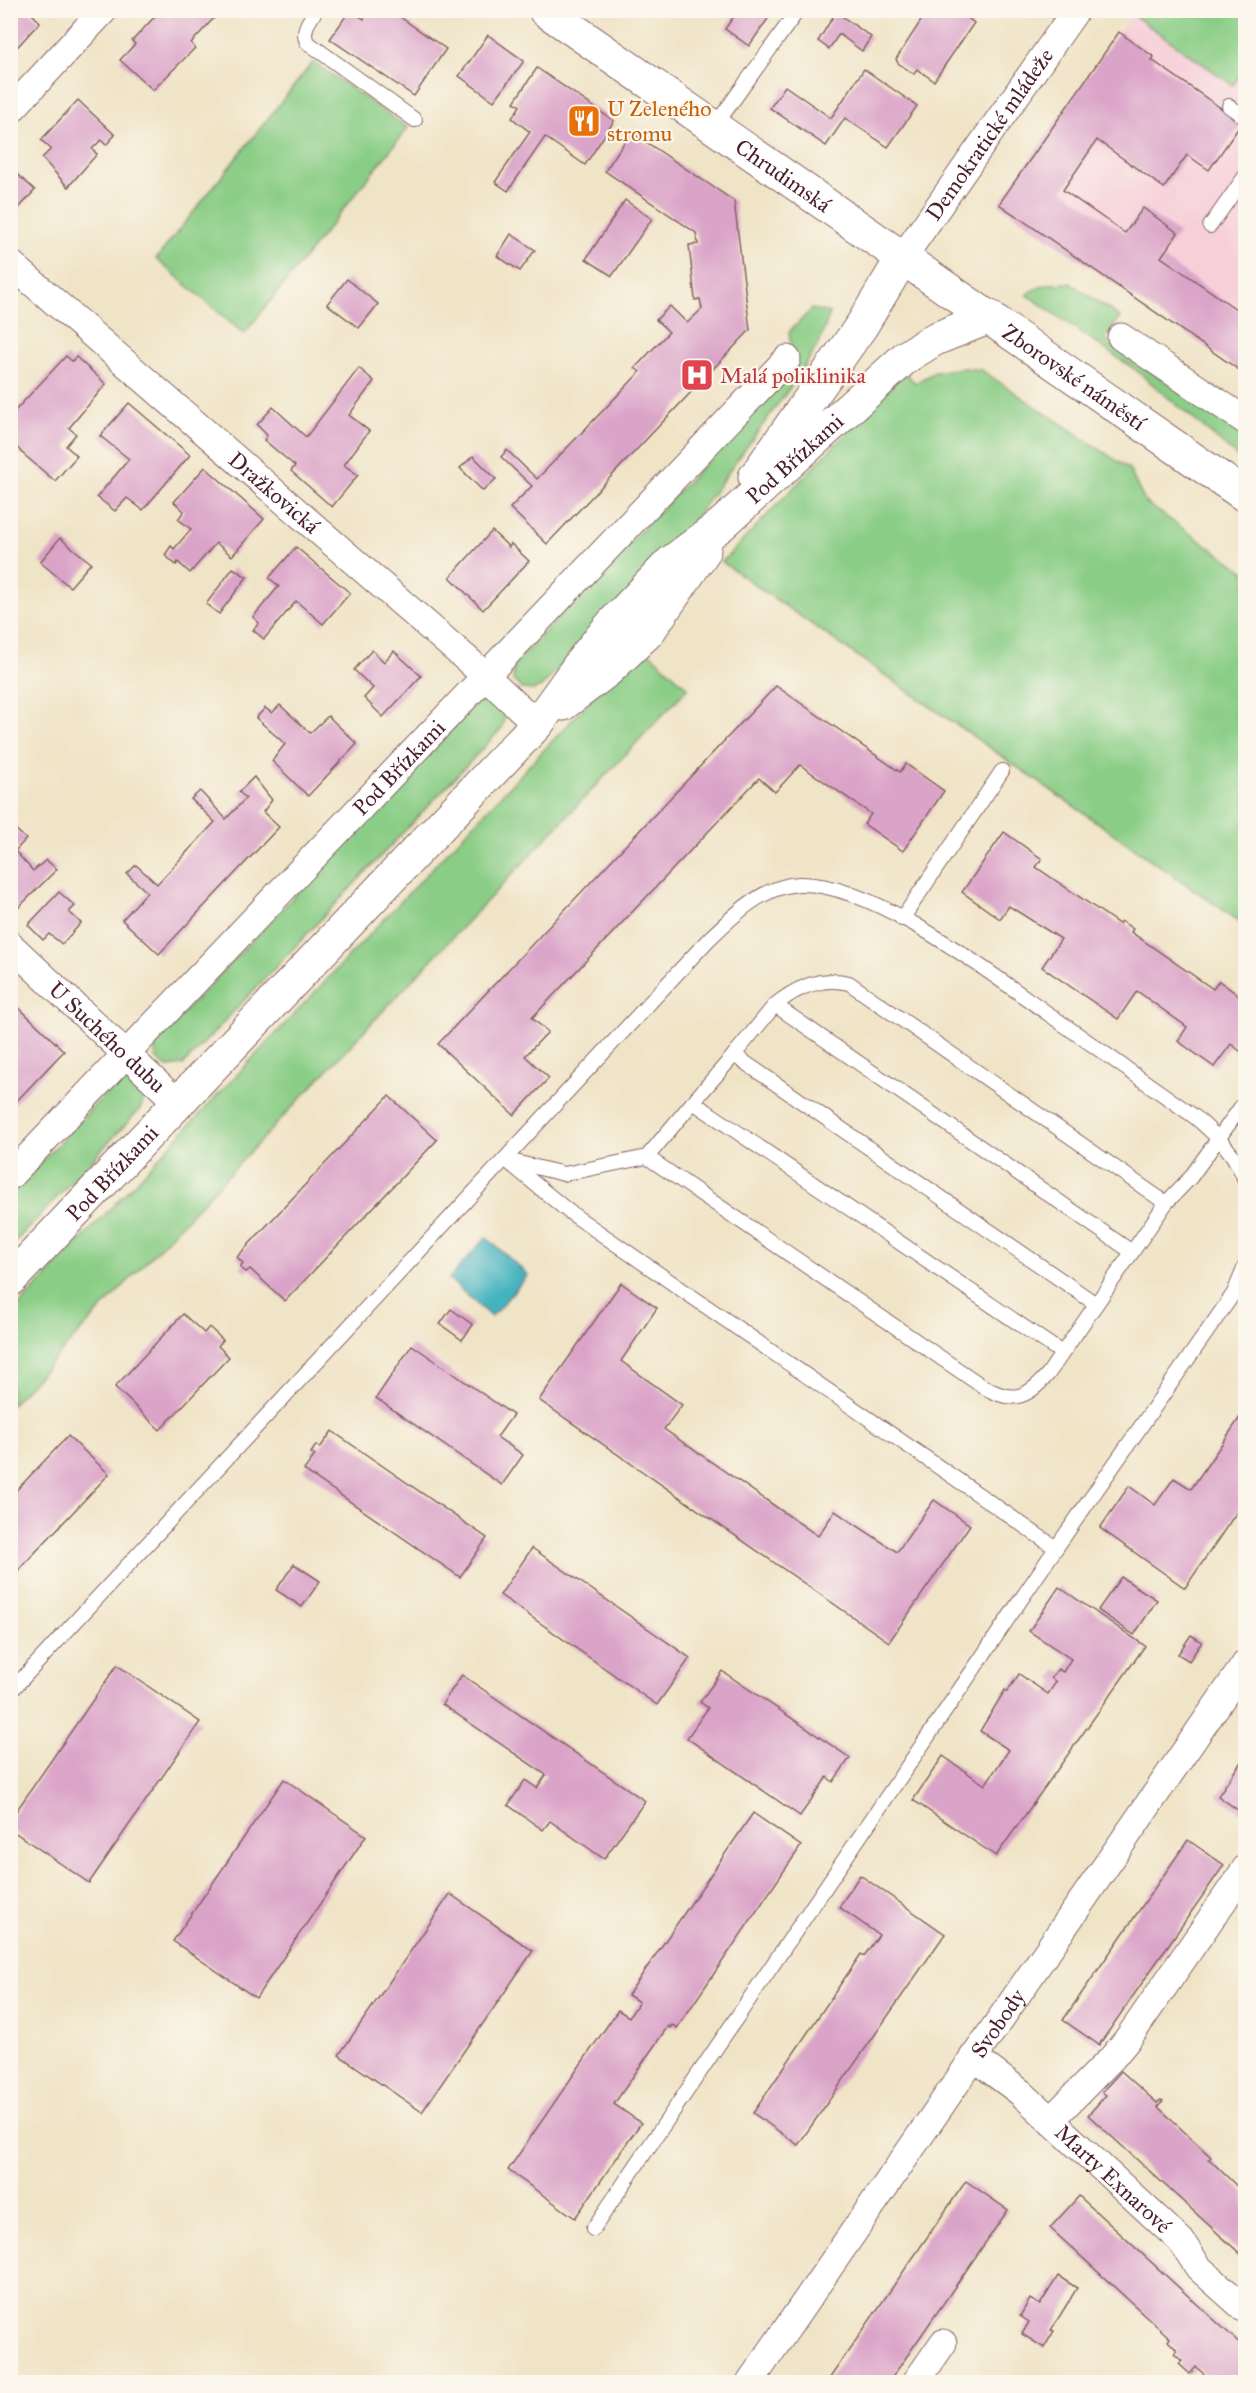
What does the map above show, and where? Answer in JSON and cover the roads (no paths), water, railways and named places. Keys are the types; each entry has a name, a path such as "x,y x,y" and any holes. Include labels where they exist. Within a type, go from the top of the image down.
{"street":[{"path":"10,111 104,10"},
{"name":"Chrudimská","path":"545,10 903,257"},
{"name":"Demokratické mládeže","path":"903,257 1076,10"},
{"name":"Zborovské náměstí","path":"903,257 1245,496"},
{"name":"Pod Břízkami","path":"722,525 862,325 903,257"},
{"name":"Dražkovická","path":"10,263 485,676 537,724"},
{"name":"Pod Břízkami","path":"10,1280 537,724 586,656 624,610 669,564 722,525 906,357 935,339 990,317"},
{"path":"1121,337 1245,421"},
{"name":"Pod Břízkami","path":"10,1176 787,359"},
{"name":"U Suchého dubu","path":"10,945 178,1103"},
{"name":"Svobody","path":"750,2382 1245,1663"},
{"path":"1050,2121 1127,2040 1245,1868"},
{"name":"Marty Exnarové","path":"973,2057 1020,2092 1181,2241 1199,2268 1245,2310"},
{"path":"916,2382 944,2343"}],"lane":[{"path":"316,10 305,30 304,36 307,42 415,120"},
{"path":"714,127 798,10"},
{"path":"1229,106 1245,118"},
{"path":"1210,226 1245,175"},
{"path":"902,919 1002,771"},
{"path":"10,1692 708,940 747,905 779,888 796,884 817,885 851,894 902,919 972,961 1195,1117 1219,1137 1236,1157 1245,1183"},
{"path":"506,1160 564,1174 647,1157 775,1005 786,996 810,984 837,980 849,983 1166,1203"},
{"path":"775,1005 1132,1252"},
{"path":"734,1055 1096,1304"},
{"path":"647,1157 993,1392 1016,1397 1027,1394 1037,1387 1166,1203 1190,1178 1245,1100"},
{"path":"693,1102 1062,1353"},
{"path":"506,1160 568,1211 1056,1548"},
{"path":"593,2229 1056,1548 1234,1293 1245,1264"}],"water":[{"path":"486,1237 528,1275 491,1317 449,1279"}],"place":[{"name":"U Zeleného stromu","path":"584,121"},
{"name":"Malá poliklinika","path":"697,375"}]}
